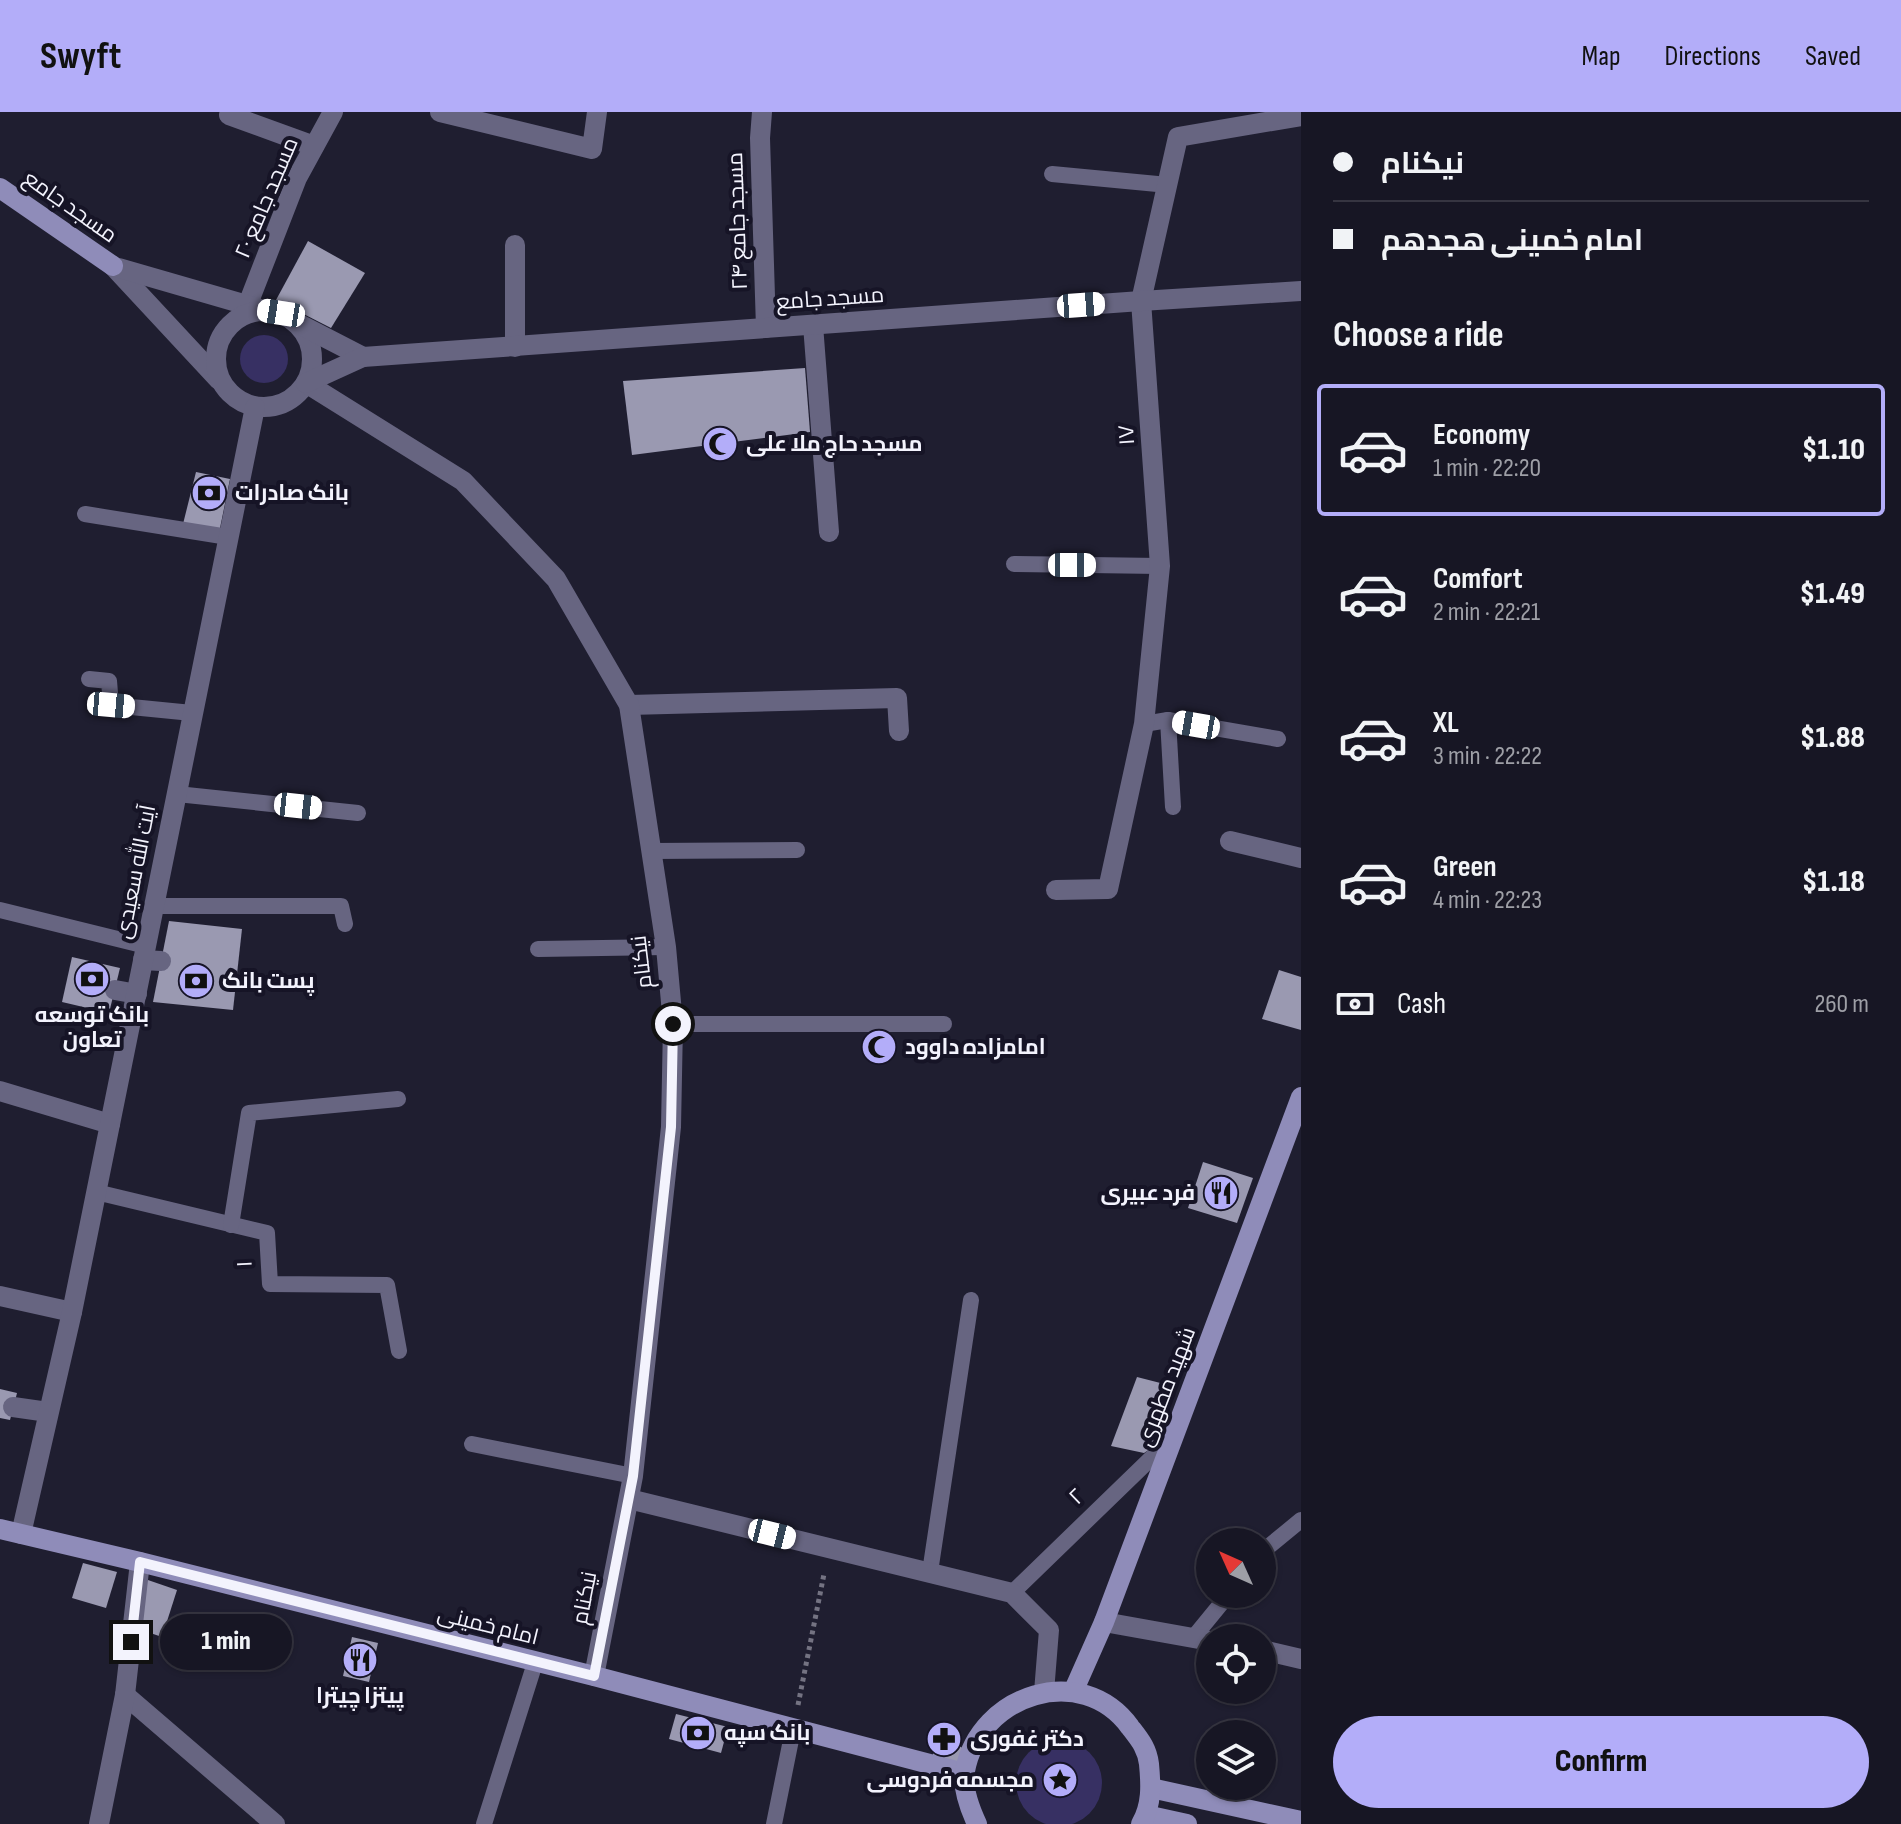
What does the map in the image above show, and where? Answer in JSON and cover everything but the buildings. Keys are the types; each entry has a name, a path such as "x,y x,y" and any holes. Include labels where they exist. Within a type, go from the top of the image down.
{"main road":[{"name":"مسجد جامع","path":"0,188 113,266"},
{"name":"شهید مطهری","path":"1073,1692 1104,1622 1301,1097"},
{"name":"امام خمینی","path":"0,1529 594,1676 793,1730 963,1770"},
{"path":"977,1824 969,1808 963,1770 973,1744 991,1721 1015,1702 1044,1692 1073,1692 1099,1700 1122,1715 1147,1749 1151,1788 1143,1820 1187,1824"},
{"path":"1151,1788 1301,1821"}],"street":[{"name":"۲۰ مسجد جامع","path":"256,307 297,178 333,112"},
{"path":"440,112 592,149 597,112"},
{"name":"۲۴ مسجد جامع","path":"762,112 760,138 766,328"},
{"path":"229,115 314,146"},
{"path":"1239,120 1301,116"},
{"name":"۱۷","path":"1056,890 1108,889 1144,724 1160,566 1141,301 1178,137 1239,120"},
{"path":"515,245 515,347"},
{"path":"113,266 300,318 363,357"},
{"path":"113,266 236,399 255,407 276,406 293,398 306,383 313,362 300,318"},
{"name":"مسجد جامع","path":"363,357 1301,291"},
{"path":"222,384 216,368 216,351 222,335 233,322 256,307"},
{"path":"813,325 829,532"},
{"path":"306,383 363,357"},
{"name":"نیکنام","path":"306,383 463,481 556,579 629,705 666,947 673,1024 671,1127 633,1476 594,1676"},
{"name":"آیت الله سعیدی","path":"21,1534 72,1312 137,994 150,956 154,906 228,537 229,507 255,407"},
{"path":"629,705 897,698 899,731"},
{"path":"1230,841 1301,858"},
{"path":"115,990 137,994"},
{"path":"0,1091 110,1124"},
{"path":"0,1296 72,1312"},
{"path":"13,1407 48,1412"},
{"path":"629,1499 1012,1593 1049,1630 1044,1692"},
{"path":"99,1824 125,1695 140,1562"},
{"path":"1104,1622 1196,1638"},
{"path":"1276,1653 1301,1659"},
{"path":"125,1695 275,1824"}],"lane":[{"path":"1052,174 1168,185"},
{"path":"85,514 228,537"},
{"path":"1014,564 1160,566"},
{"path":"89,679 109,681 111,705 192,713"},
{"path":"1144,724 1168,720 1278,739"},
{"path":"1168,720 1173,807"},
{"path":"177,794 358,813"},
{"path":"652,851 797,850"},
{"path":"154,906 341,906 345,924"},
{"path":"0,910 150,956"},
{"path":"538,949 666,947"},
{"path":"673,1024 944,1024"},
{"path":"231,1225 249,1113 398,1099"},
{"name":"۱","path":"96,1192 267,1233 270,1284 387,1285 399,1351"},
{"path":"930,1572 971,1300"},
{"name":"۲","path":"1012,1593 1174,1436"},
{"path":"472,1444 633,1476"},
{"path":"1276,1541 1301,1520"},
{"path":"484,1824 535,1663"},
{"path":"774,1824 793,1730"}],"path":[{"path":"793,1730 830,1548"}],"shaded area":[{"path":"264,335 281,342 288,359 281,376 264,383 247,376 240,359 247,342"},
{"path":"1051,1740 1067,1740 1083,1747 1095,1759 1102,1775 1102,1791 1095,1807 1090,1814 1070,1825 1048,1825 1035,1819 1023,1807 1016,1791 1016,1775 1023,1759 1035,1747"}],"place":[{"name":"مسجد حاج ملا علی","path":"720,444"},
{"name":"بانک صادرات","path":"209,493"},
{"name":"بانک توسعه تعاون","path":"92,979"},
{"name":"پست بانک","path":"196,981"},
{"name":"امامزاده داوود","path":"879,1047"},
{"name":"فرد عبیری","path":"1221,1193"},
{"name":"پیتزا چیترا","path":"360,1660"},
{"name":"بانک سپه","path":"698,1733"},
{"name":"دکتر غفوری","path":"944,1739"},
{"name":"مجسمه فردوسی","path":"1060,1780"}],"route":[{"path":"131,1642 140,1562 594,1676 633,1476 671,1127 673,1024"}]}
